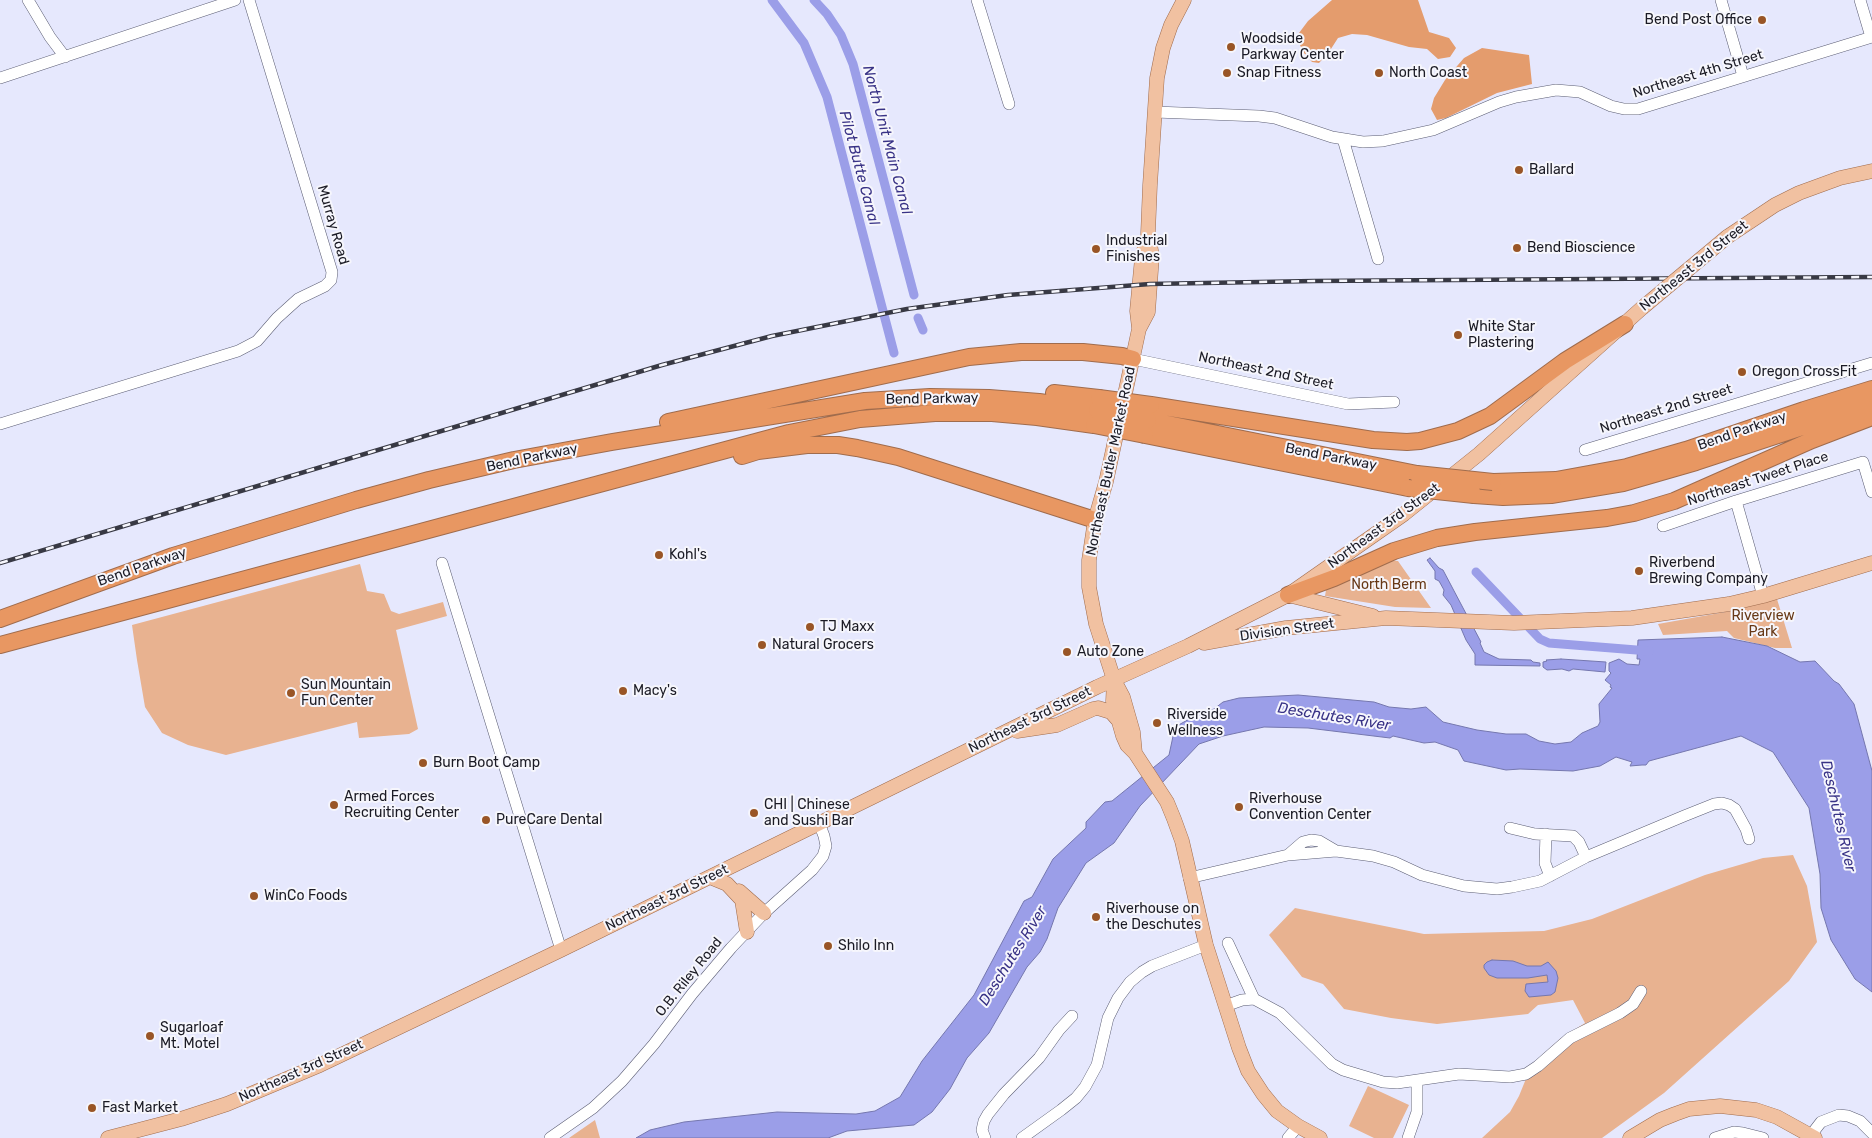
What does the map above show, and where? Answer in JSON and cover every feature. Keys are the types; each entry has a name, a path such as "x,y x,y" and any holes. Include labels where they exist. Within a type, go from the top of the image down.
{"highway":[{"path":"1096,411 1148,420 1374,440 1420,441 1458,431 1490,416 1565,361 1625,324"},
{"path":"514,460 597,437 969,357 1021,352 1083,352 1133,358"},
{"name":"Bend Parkway","path":"1413,481 1493,482 1556,480 1627,467 1686,450 1872,389"},
{"name":"Bend Parkway","path":"0,619 173,556 356,500 429,480 514,460 612,442 785,412 865,401 930,397 989,398 1039,402 1148,420 1474,495 1503,497 1551,495 1623,483 1696,462 1872,404"},
{"name":"Bend Parkway","path":"0,645 789,432 860,419 935,413 992,413 1037,416 1096,411"},
{"path":"1288,595 1334,578 1394,552 1437,538 1606,518 1634,513 1674,501 1812,440 1872,417"},
{"path":"559,493 656,478 758,451 807,444 838,445 898,458 1095,520"},
{"path":"0,610 72,592"}],"main road":[{"name":"Northeast Butler Market Road","path":"1114,680 1096,624 1089,587 1089,560 1095,520 1106,482 1139,329 1138,312 1142,258 1148,233 1157,78 1163,48 1171,25 1184,0"},
{"name":"Northeast 3rd Street","path":"108,1138 182,1119 227,1104 320,1065 561,950 1097,687 1188,646 1288,595 1404,514 1479,454 1642,308 1727,237 1775,205 1799,193 1840,178 1872,171"},
{"name":"Division Street","path":"1288,595 1386,618 1514,623 1590,621 1701,609 1763,596 1872,563"},
{"name":"Division Street","path":"1188,646 1286,628 1386,618"},
{"path":"1114,680 1113,701 1127,745 1135,753 1167,802 1182,842 1206,945 1248,1071 1277,1111 1298,1126 1320,1138"},
{"path":"1114,680 1123,697 1133,732 1135,753"},
{"path":"1004,734 1057,725 1098,708 1111,712 1118,720"},
{"path":"710,877 736,888 764,913"},
{"path":"727,884 742,900 747,932"},
{"path":"1630,1138 1660,1120 1689,1109 1720,1106 1738,1106 1777,1116 1813,1137"}],"street":[{"path":"28,0 50,38 65,57"},
{"path":"0,78 235,0"},
{"name":"Murray Road","path":"0,424 238,351 258,341 277,318 298,299 325,286 331,280 332,272 249,0"},
{"path":"977,0 1009,104"},
{"path":"1721,0 1743,76"},
{"path":"1860,0 1872,37"},
{"name":"Northeast 4th Street","path":"1155,112 1250,115 1275,118 1332,137 1363,142 1408,137 1456,122 1508,100 1556,90 1580,92 1612,106 1624,109 1638,109 1872,37"},
{"path":"1343,139 1378,259"},
{"name":"Northeast 2nd Street","path":"1133,358 1348,404 1394,402"},
{"name":"Northeast 2nd Street","path":"1584,450 1872,363"},
{"name":"Northeast Tweet Place","path":"1663,526 1736,501 1863,462 1872,492"},
{"path":"1736,501 1763,596"},
{"path":"442,564 561,950"},
{"path":"1189,878 1288,855 1336,851 1364,854 1394,862 1422,875 1455,884 1480,888 1528,885 1586,857 1714,804 1722,803 1729,804 1735,809 1746,829 1749,839"},
{"name":"O.B. Riley Road","path":"550,1138 593,1108 622,1081 654,1044 692,994 764,913 812,870 823,856 826,846 819,823"},
{"path":"1510,828 1522,832 1573,836 1579,842 1586,857"},
{"path":"1546,834 1545,863 1550,876"},
{"path":"1228,943 1254,999"},
{"path":"1022,1138 1076,1098 1085,1087 1097,1065 1108,1018 1118,998 1130,982 1152,966 1206,945"},
{"path":"1225,1006 1242,1000 1254,999 1280,1013 1322,1056 1343,1070 1383,1082 1397,1084 1459,1074 1510,1077 1526,1074 1570,1038 1620,1013 1632,1004 1641,991"},
{"path":"985,1138 982,1130 988,1114 1004,1094 1039,1058 1058,1030 1072,1016"},
{"path":"1408,1138 1417,1112 1417,1081"},
{"path":"1813,1137 1821,1122 1839,1115 1848,1116 1860,1121 1872,1133"},
{"path":"1288,1138 1298,1126"},
{"path":"1715,1138 1734,1132 1743,1132 1763,1138"}],"green space":[{"name":"North Berm","path":"1387,560 1398,561 1431,608 1395,607 1325,596 1326,590"},
{"name":"Sun Mountain Fun Center","path":"360,564 367,591 384,594 391,611 399,614 443,602 447,616 396,630 418,729 409,734 359,738 357,722 226,755 188,745 162,733 145,707 132,625"},
{"name":"Riverview Park","path":"1777,599 1792,648 1775,648 1734,638 1727,631 1663,635 1658,624 1731,611"},
{"path":"1793,855 1807,886 1817,942 1789,981 1664,1093 1602,1138 1482,1138 1510,1112 1519,1096 1532,1064 1560,1039 1585,1023 1573,1000 1538,1005 1528,1014 1437,1024 1344,1009 1323,984 1302,977 1269,935 1295,908 1424,934 1544,931 1592,919 1705,875 1763,858"},
{"path":"1368,1086 1409,1105 1393,1138 1374,1138 1349,1126"},
{"path":"595,1120 600,1138 569,1138"}],"shaded area":[{"path":"1332,0 1418,0 1429,32 1449,38 1456,48 1450,57 1438,59 1427,49 1409,47 1367,35 1352,34 1338,38 1319,63 1312,62 1304,53 1296,37 1308,21"},
{"path":"1482,48 1529,55 1532,84 1497,93 1446,118 1437,120 1431,109 1434,98 1445,80 1464,58"}],"water":[{"path":"1430,558 1443,570 1481,642 1484,652 1499,659 1531,660 1540,663 1540,666 1475,665 1475,654 1466,640 1451,605 1443,595 1444,590 1439,581 1435,579 1435,571 1427,560"},
{"name":"Deschutes River","path":"1722,637 1767,646 1800,662 1815,661 1839,684 1854,704 1872,771 1872,992 1855,979 1831,940 1821,908 1820,874 1809,808 1773,752 1741,736 1649,761 1646,765 1630,766 1632,762 1616,757 1600,766 1573,771 1506,770 1464,761 1458,750 1435,742 1424,743 1393,736 1390,738 1308,728 1264,727 1223,736 1199,744 1140,806 1114,843 1086,863 1058,908 1047,939 1040,952 1027,967 989,1033 967,1058 950,1089 932,1112 914,1125 847,1131 828,1138 636,1138 650,1130 684,1122 777,1112 856,1114 875,1111 900,1097 922,1061 974,995 1024,901 1032,897 1053,859 1086,828 1086,822 1105,802 1112,801 1169,755 1175,727 1200,713 1214,709 1223,702 1239,698 1298,695 1374,702 1389,707 1411,709 1426,707 1443,722 1477,730 1506,734 1526,734 1539,741 1555,744 1571,742 1582,733 1598,726 1600,722 1599,704 1612,688 1605,680 1611,673 1609,671 1609,663 1619,659 1627,664 1639,665 1640,659 1637,659 1638,640"},
{"path":"1546,660 1606,662 1605,672 1573,669 1569,671 1562,669 1547,670 1543,667 1543,662"},
{"path":"1492,960 1513,961 1527,966 1541,966 1548,962 1556,971 1558,978 1555,992 1551,995 1529,997 1525,991 1526,984 1548,982 1547,975 1528,978 1497,978 1489,975 1484,968 1487,962"}],"waterway":[{"name":"Pilot Butte Canal","path":"772,0 804,43 827,97 894,353"},
{"name":"North Unit Main Canal","path":"814,0 827,14 841,35 853,64 914,295"},
{"name":"North Unit Main Canal","path":"918,318 923,330"},
{"name":"North Unit Main Canal","path":"1476,572 1540,639 1549,643 1649,651"}],"railway":[{"path":"0,563 662,365 772,336 907,309 1008,295 1150,284 1872,277"}],"place":[{"name":"Bend Post Office","path":"1762,20"},
{"name":"Woodside Parkway Center","path":"1231,47"},
{"name":"Snap Fitness","path":"1227,73"},
{"name":"North Coast","path":"1379,73"},
{"name":"Ballard","path":"1519,170"},
{"name":"Bend Bioscience","path":"1517,248"},
{"name":"Industrial Finishes","path":"1096,249"},
{"name":"White Star Plastering","path":"1458,335"},
{"name":"Oregon CrossFit","path":"1742,372"},
{"name":"Kohl's","path":"659,555"},
{"name":"Riverbend Brewing Company","path":"1639,571"},
{"name":"TJ Maxx","path":"810,627"},
{"name":"Natural Grocers","path":"762,645"},
{"name":"Auto Zone","path":"1067,652"},
{"name":"Macy's","path":"623,691"},
{"name":"Sun Mountain Fun Center","path":"291,693"},
{"name":"Riverside Wellness","path":"1157,723"},
{"name":"Burn Boot Camp","path":"423,763"},
{"name":"Armed Forces Recruiting Center","path":"334,805"},
{"name":"Riverhouse Convention Center","path":"1239,807"},
{"name":"CHI | Chinese and Sushi Bar","path":"754,813"},
{"name":"PureCare Dental","path":"486,820"},
{"name":"WinCo Foods","path":"254,896"},
{"name":"Riverhouse on the Deschutes","path":"1096,917"},
{"name":"Shilo Inn","path":"828,946"},
{"name":"Sugarloaf Mt. Motel","path":"150,1036"},
{"name":"Fast Market","path":"92,1108"}]}
